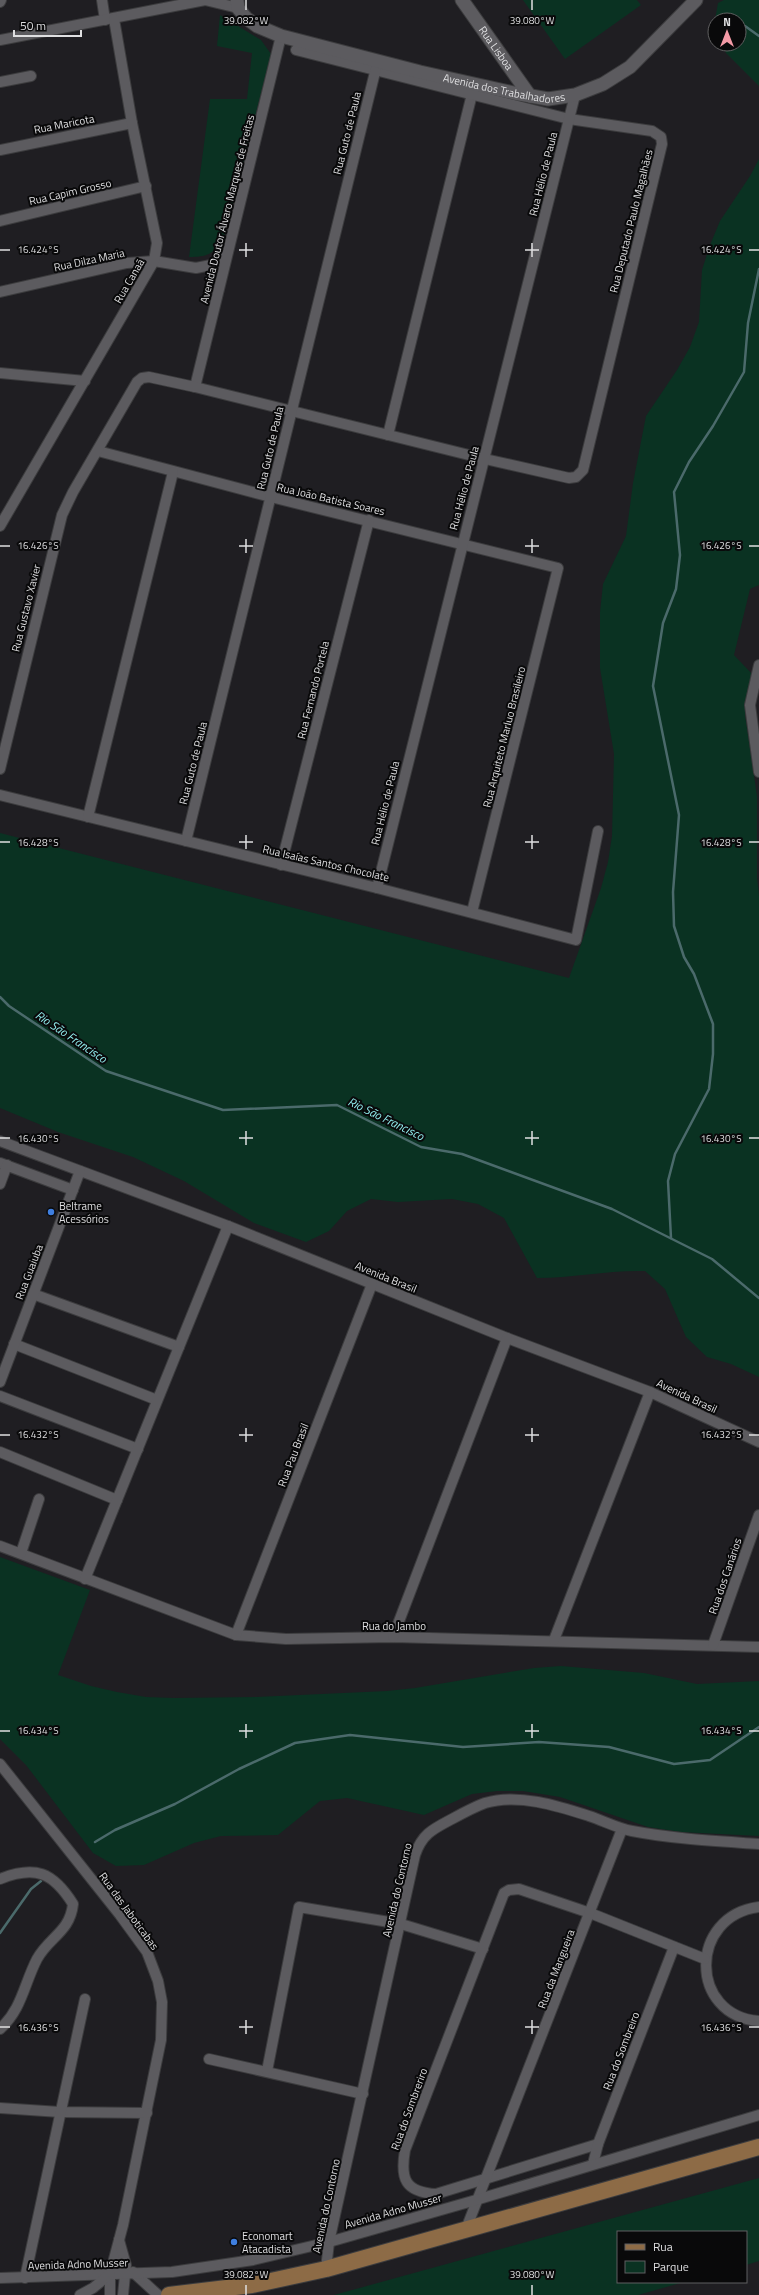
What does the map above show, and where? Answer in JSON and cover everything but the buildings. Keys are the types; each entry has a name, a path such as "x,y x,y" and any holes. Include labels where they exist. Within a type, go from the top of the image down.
{"main road":[{"path":"169,2295 252,2285 326,2268 758,2147"}],"street":[{"name":"Rua Canaã","path":"0,526 154,261 157,243 146,186 110,19 102,0"},
{"path":"0,40 205,0 238,4"},
{"name":"Rua Lisboa","path":"462,0 530,96"},
{"name":"Avenida dos Trabalhadores","path":"238,4 246,18 257,26 281,36 377,65 474,88 530,96 561,98 575,95 603,84 630,68 696,0"},
{"name":"Avenida Doutor Álvaro Marques de Freitas","path":"195,387 281,36"},
{"path":"296,50 377,65"},
{"name":"Rua Guto de Paula","path":"186,841 377,65"},
{"path":"0,82 31,76"},
{"path":"388,435 474,88"},
{"name":"Rua Deputado Paulo Magalhães","path":"474,88 569,119 652,131 661,137 662,144 580,475 569,478 485,459"},
{"name":"Rua Hélio de Paula","path":"377,888 575,95"},
{"name":"Rua Maricota","path":"0,150 132,123"},
{"name":"Rua Capim Grosso","path":"0,221 146,186"},
{"name":"Rua Dilza Maria","path":"0,292 126,263 154,261 196,268 211,265 227,254"},
{"path":"0,373 85,381"},
{"name":"Rua Gustavo Xavier","path":"0,769 62,515 73,492 137,382 142,378 149,377 195,387"},
{"path":"195,387 485,459"},
{"name":"Rua João Batista Soares","path":"98,451 271,497 369,520 558,568"},
{"path":"88,817 173,472"},
{"name":"Rua Fernando Portela","path":"282,865 369,520"},
{"name":"Rua Arquiteto Marluo Brasileiro","path":"472,912 558,568"},
{"path":"759,665 750,705 759,772"},
{"name":"Rua Isaías Santos Chocolate","path":"0,795 377,888 576,940 598,831"},
{"name":"Avenida Brasil","path":"0,1141 228,1226 508,1338 650,1392 759,1442"},
{"path":"0,1184 4,1164 73,1190"},
{"name":"Rua Guaiuba","path":"0,1382 80,1171"},
{"path":"85,1579 228,1226"},
{"name":"Rua Pau Brasil","path":"236,1635 372,1284"},
{"path":"33,1294 179,1347"},
{"path":"393,1637 508,1338"},
{"path":"14,1344 157,1400"},
{"path":"554,1640 650,1392"},
{"path":"0,1396 138,1449"},
{"path":"0,1452 117,1500"},
{"path":"21,1553 39,1499"},
{"name":"Rua dos Canários","path":"713,1646 759,1515"},
{"name":"Rua do Jambo","path":"0,1546 236,1635 286,1639 393,1637 554,1640 759,1647"},
{"name":"Rua das Jaboticabas","path":"0,1764 120,1914 147,1952 158,1981 163,2022 147,2113 110,2274 110,2295"},
{"name":"Avenida do Contorno","path":"326,2268 329,2242 419,1842 431,1831 475,1808 504,1800 547,1803 591,1816 622,1829 667,1837 759,1844"},
{"name":"Rua da Mangueira","path":"466,2229 476,2200 486,2179 622,1829"},
{"path":"0,1879 18,1872 34,1871 44,1874 58,1884 73,1904 72,1916 66,1927 51,1941 37,1958 16,2011 0,2029"},
{"name":"Rua do Sombreriro","path":"590,1913 519,1889 509,1890 504,1893 484,1949 405,2150 402,2166 404,2178 412,2189 423,2193 436,2194 598,2144"},
{"path":"267,2071 299,1907 401,1924 484,1949"},
{"path":"759,1907 747,1909 731,1916 718,1927 709,1942 705,1959 707,1980 716,1998 730,2012 749,2020 759,2021"},
{"path":"590,1913 705,1959"},
{"name":"Rua do Sombreiro","path":"593,2164 598,2144 674,1947"},
{"path":"25,2278 85,1999"},
{"path":"209,2059 363,2094"},
{"path":"0,2108 60,2112 147,2113"},
{"name":"Avenida Adno Musser","path":"0,2278 131,2274 213,2268 329,2242 476,2200 759,2115"},
{"path":"119,2240 131,2274 158,2295"},
{"path":"80,2295 94,2288 110,2274"},
{"path":"123,2295 131,2274"}],"green space":[{"path":"523,0 637,0 641,5 565,59"},
{"path":"724,0 759,0 759,86 726,52 747,52 747,12 716,12 718,3"},
{"path":"220,15 261,40 271,54 225,234 218,246 211,253 202,256 189,257 210,99 247,99 252,53 217,46"},
{"path":"759,159 759,585 750,589 734,655 752,674 745,715 757,796 757,878 759,896 759,1377 731,1364 707,1357 686,1337 665,1289 645,1271 537,1278 504,1218 478,1204 452,1199 398,1202 371,1199 347,1211 329,1231 306,1242 254,1223 184,1181 133,1157 58,1132 0,1108 0,833 569,978 601,888 608,862 612,836 614,754 600,668 600,612 603,584 626,536 633,483 646,416 677,370 690,347 699,322 702,270 710,245 720,221 750,176"},
{"path":"0,1557 90,1590 58,1675 91,1686 146,1697 256,1697 387,1691 415,1688 534,1668 561,1666 644,1673 697,1684 759,1681 759,1836 681,1832 648,1827 560,1797 523,1791 497,1791 472,1794 424,1815 347,1798 320,1801 278,1835 221,1836 194,1843 144,1865 116,1866 93,1853 26,1765 0,1739"},
{"path":"759,2178 759,2261 747,2265 747,2231 617,2231 617,2283 680,2283 638,2295 334,2295"}],"waterway":[{"path":"747,27 759,36"},
{"path":"671,1238 668,1181 675,1154 709,1089 713,1054 713,1024 694,974 684,957 674,926 673,892 679,815 653,686 663,623 676,589 680,555 674,492 689,462 713,426 744,372 748,323 759,269"},
{"name":"Rio São Francisco","path":"0,997 9,1006 106,1071 223,1110 337,1105 421,1147 462,1154 612,1209 712,1259 759,1298"},
{"path":"95,1842 115,1830 175,1804 239,1769 295,1743 350,1735 463,1747 539,1742 609,1747 674,1764 710,1760 759,1727"},
{"path":"0,1933 31,1889 41,1881"}],"place":[{"name":"Beltrame Acessórios","path":"51,1212"},
{"name":"Economart Atacadista","path":"234,2242"}]}
